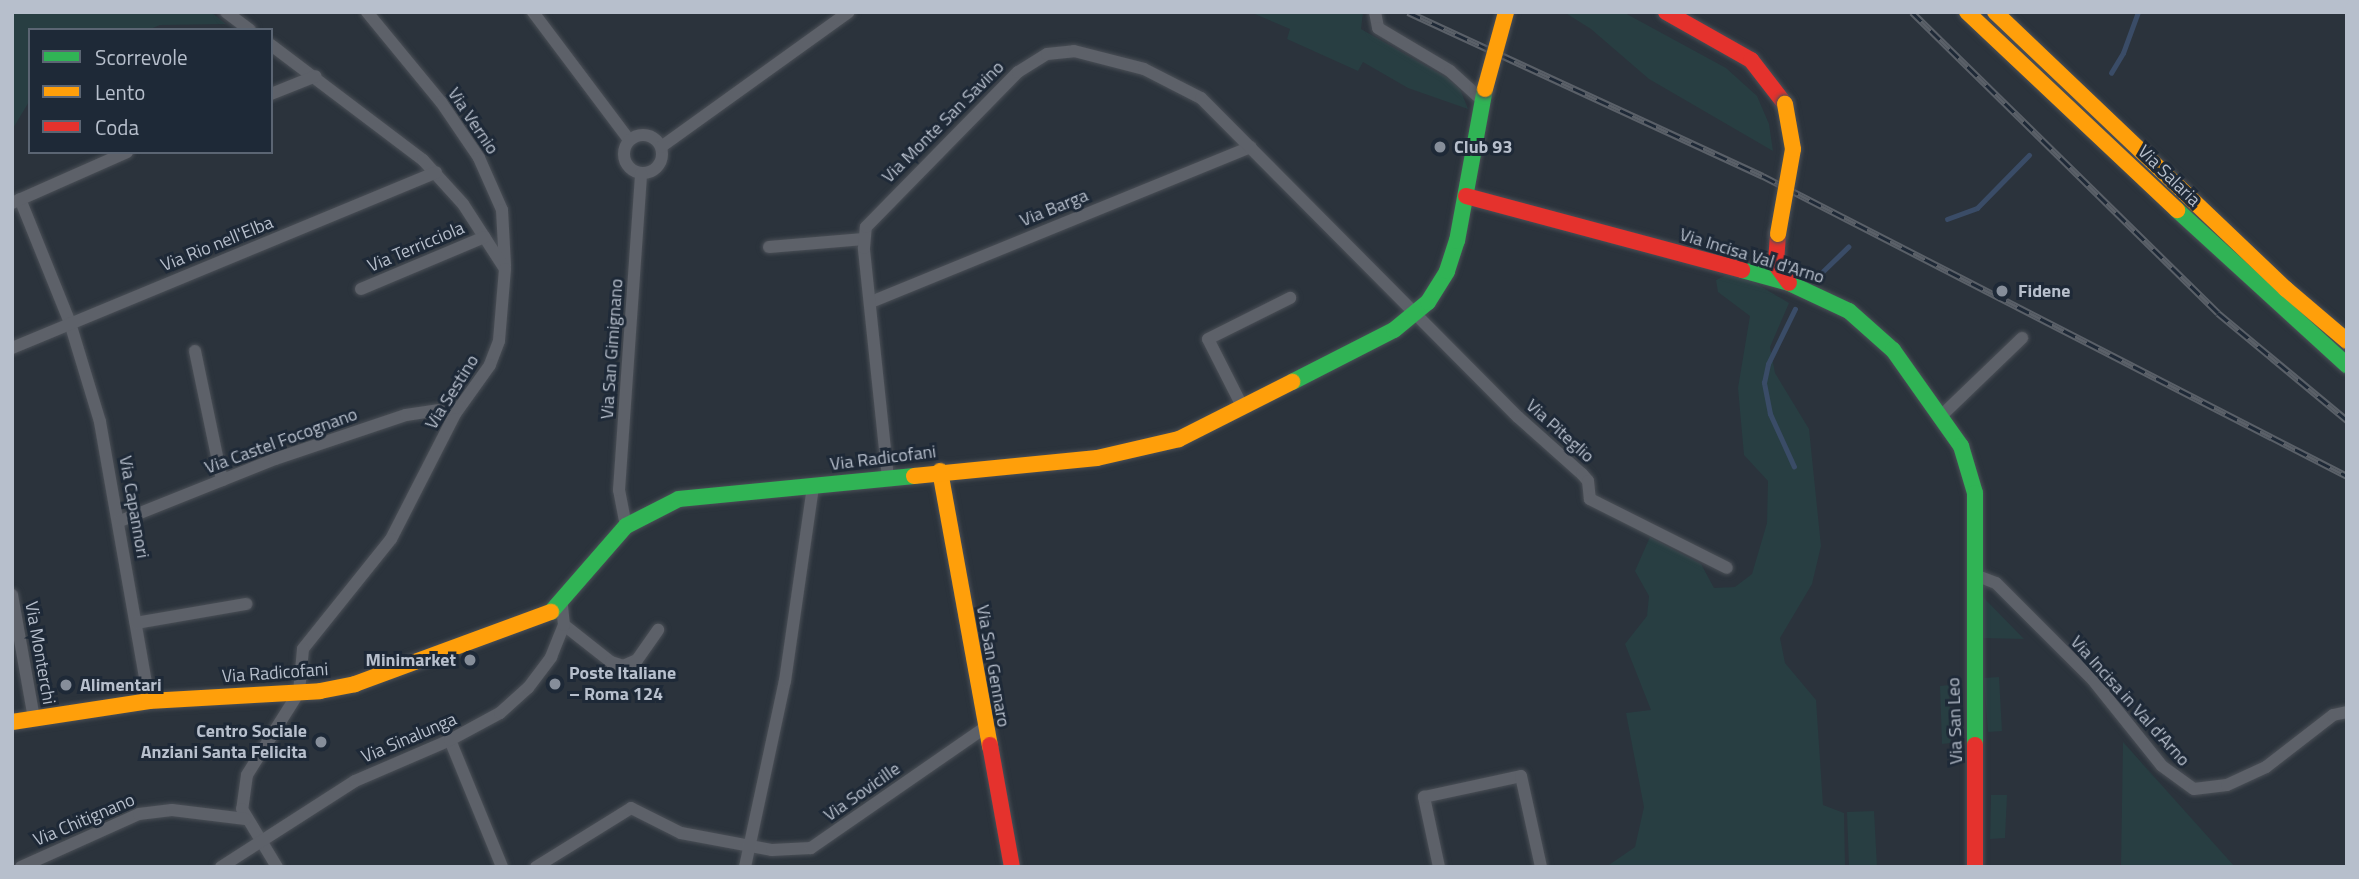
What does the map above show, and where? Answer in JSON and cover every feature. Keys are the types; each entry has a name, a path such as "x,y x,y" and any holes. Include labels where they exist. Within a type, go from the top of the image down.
{"street":[{"path":"226,12 247,28"},
{"name":"Via Vernio","path":"367,12 441,102 479,158 502,210 505,269"},
{"path":"533,12 629,140 625,160 641,174 657,167 661,147 849,12"},
{"path":"1375,12 1378,28 1450,71 1484,95"},
{"name":"Via Radicofani","path":"12,722 149,701 299,692 355,684 511,631 562,605 626,526 679,499 1147,450 1243,408 1378,338 1415,315 1447,271 1466,196 1484,95 1506,12"},
{"path":"1666,12 1751,61 1785,104 1793,149 1777,234 1776,265 1789,283"},
{"name":"Via Salaria","path":"1967,12 2265,294 2347,365"},
{"name":"Via Salaria","path":"1995,12 2276,279 2347,341"},
{"path":"273,46 316,76 436,172 485,237 505,269"},
{"name":"Via Monte San Savino","path":"863,239 868,223 1018,72 1053,52 1090,54 1173,81 1208,104 1415,315"},
{"path":"273,93 316,76"},
{"path":"629,140 647,135 661,147"},
{"name":"Via Barga","path":"871,302 1251,147"},
{"path":"16,201 122,154"},
{"name":"Via Rio nell'Elba","path":"12,348 436,172"},
{"name":"Via San Gimignano","path":"626,526 619,490 641,174"},
{"name":"Via Incisa Val d'Arno","path":"1466,196 1789,283 1838,304 1879,335 1961,446 1972,476 1975,575"},
{"name":"Via Capannori","path":"16,201 70,323 100,422 120,521 149,701"},
{"name":"Via Terricciola","path":"361,289 485,237"},
{"path":"769,247 863,239 888,478"},
{"name":"Via Sestino","path":"299,692 303,649 401,523 459,407 498,348 505,269"},
{"path":"1243,408 1208,339 1290,298"},
{"name":"Via Piteglio","path":"1415,315 1582,474 1588,481 1590,499 1727,568"},
{"path":"1940,417 2022,338"},
{"path":"195,351 222,480"},
{"name":"Via Castel Focognano","path":"120,521 222,480 395,419 459,407"},
{"name":"Via San Gennaro","path":"940,471 984,728 1012,867"},
{"path":"745,867 785,681 813,486"},
{"name":"Via Incisa in Val d'Arno","path":"1975,575 1996,583 2093,680 2162,766 2194,789 2212,790 2256,772 2333,716 2347,712"},
{"name":"Via San Leo","path":"1975,575 1975,867"},
{"name":"Via Monterchi","path":"12,594 33,718"},
{"path":"136,623 246,604"},
{"name":"Via Sinalunga","path":"221,867 355,781 450,740 500,713 528,688 551,657 564,625 562,605"},
{"path":"564,625 611,662 623,666 637,660 657,631"},
{"path":"277,867 245,819 242,795 250,769 299,692"},
{"name":"Via Sovicille","path":"536,867 631,808 671,831 749,847 792,851 817,846 984,728"},
{"path":"450,740 502,867"},
{"path":"1439,867 1423,797 1521,776 1541,867"},
{"name":"Via Chitignano","path":"21,867 139,814 172,810 245,819"}],"green space":[{"path":"12,12 211,12 226,24 160,25 153,28 28,28 28,103 12,130"},
{"path":"1250,12 1363,12 1361,29 1447,78 1460,89 1468,109 1408,88 1363,62 1358,71 1287,39 1290,29"},
{"path":"1564,12 1623,12 1726,68 1757,96 1769,124 1773,151 1649,79 1591,29"},
{"path":"1735,271 1789,303 1770,347 1775,373 1809,429 1821,546 1812,584 1780,638 1785,663 1816,700 1823,805 1844,813 1845,867 1606,867 1635,847 1644,807 1626,713 1651,710 1625,644 1647,616 1649,596 1635,571 1650,537 1701,564 1714,588 1735,587 1752,574 1767,523 1768,481 1744,455 1738,388 1750,316 1718,292 1716,280"},
{"path":"1983,597 2024,639 1982,638"},
{"path":"1999,677 2002,731 1988,732 1984,678"},
{"path":"1949,685 1951,743 1942,744 1940,686"},
{"path":"2123,742 2235,867 2121,867"},
{"path":"1991,795 2007,795 2005,838 1990,839"},
{"path":"1874,811 1877,867 1849,867 1847,812"}],"waterway":[{"path":"2111,73 2123,53 2138,12"},
{"path":"1947,219 1977,208 2029,155"},
{"path":"1818,276 1848,247"},
{"path":"1794,467 1770,414 1764,383 1768,364 1795,309"}],"railway":[{"path":"1408,12 1763,176 2347,476"},
{"path":"1912,12 2218,313 2347,420"}],"traffic: fast":[{"path":"1292,382 1394,330 1428,302 1447,271 1457,241 1485,89"},
{"path":"2177,210 2347,365"},
{"path":"1742,270 1789,283 1849,311 1893,350 1961,446 1975,493 1975,745"},
{"path":"551,612 626,526 679,499 914,476"}],"traffic: slow":[{"path":"1485,89 1506,12"},
{"path":"1967,12 2177,210"},
{"path":"1995,12 2286,289 2347,341"},
{"path":"1778,234 1793,149 1785,104"},
{"path":"914,476 1097,458 1179,439 1292,382"},
{"path":"940,471 990,745"},
{"path":"12,722 149,701 320,691 355,684 551,612"}],"traffic: jam":[{"path":"1666,12 1751,60 1785,104"},
{"path":"1466,196 1742,270"},
{"path":"1778,234 1776,265 1789,283"},
{"path":"990,745 1012,867"},
{"path":"1975,745 1975,867"}],"place":[{"name":"Club 93","path":"1440,147"},
{"name":"Fidene","path":"2002,291"},
{"name":"Minimarket","path":"470,660"},
{"name":"Poste Italiane – Roma 124","path":"555,684"},
{"name":"Alimentari","path":"66,685"},
{"name":"Centro Sociale Anziani Santa Felicita","path":"321,742"}]}
